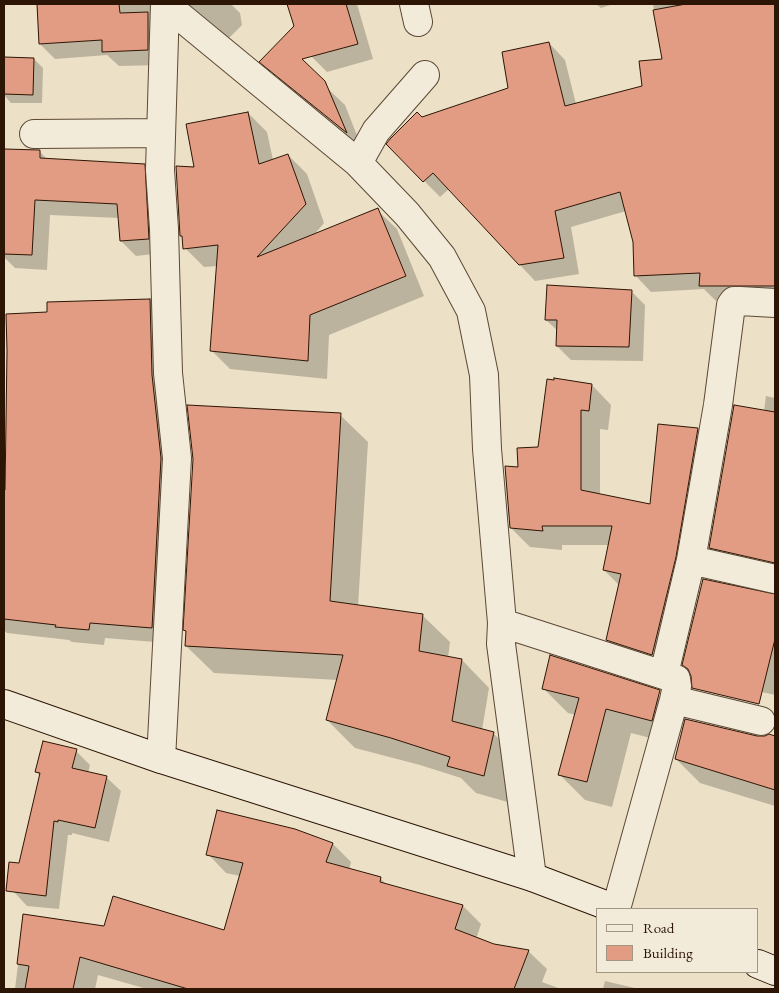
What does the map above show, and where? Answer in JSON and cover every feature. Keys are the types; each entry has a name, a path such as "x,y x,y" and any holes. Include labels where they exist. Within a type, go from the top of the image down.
{"street":[{"path":"161,759 177,458 168,373 164,230 160,170 165,4 358,163 406,214 442,257 471,311 484,375 487,449 502,623 501,644 532,877"},
{"path":"358,163 376,131 425,74"},
{"path":"34,134 161,133"},
{"path":"664,674 691,560 718,404 731,305 734,301 775,303"},
{"path":"691,560 775,579"},
{"path":"502,623 676,679 677,686 674,700 616,908"},
{"path":"674,700 761,721"},
{"path":"4,704 161,759 532,877 613,908"},
{"path":"759,964 775,971"}],"building":[{"path":"37,4 119,4 120,13 148,12 148,50 102,52 102,40 39,44"},
{"path":"287,4 346,4 358,44 302,59 325,81 347,133 259,62 294,26"},
{"path":"686,4 775,4 775,286 699,286 700,273 634,276 633,242 620,192 555,211 564,258 519,265 433,173 423,182 386,144 417,112 422,117 508,88 502,52 549,42 565,106 642,86 639,61 662,59 653,10"},
{"path":"4,57 34,58 33,95 4,94"},
{"path":"248,112 259,164 288,154 306,204 257,257 378,208 406,276 310,315 308,361 210,351 218,245 183,249 182,236 180,236 176,166 194,167 186,124"},
{"path":"4,149 40,150 40,158 145,164 149,239 120,241 117,204 35,200 32,255 4,254"},
{"path":"547,285 632,290 629,347 556,346 557,320 545,320"},
{"path":"150,299 152,375 161,458 152,628 90,623 89,630 4,619 6,314 47,312 47,302"},
{"path":"554,378 592,384 589,411 581,410 581,490 650,504 658,424 698,428 676,557 652,655 606,640 621,574 603,570 612,526 542,526 543,531 510,528 505,466 518,467 517,448 538,447 547,379 554,380"},
{"path":"187,405 341,413 330,601 423,614 419,651 462,659 452,721 494,732 484,776 447,766 450,757 326,720 343,655 185,646 186,631 183,630 193,459"},
{"path":"734,405 775,412 775,563 709,548"},
{"path":"703,579 775,594 775,639 759,704 692,688 688,669 682,665"},
{"path":"550,655 660,690 652,721 606,709 587,782 558,775 579,698 542,689"},
{"path":"685,719 757,736 769,734 775,736 775,790 675,759"},
{"path":"43,741 77,749 72,768 107,776 95,828 58,820 58,822 54,821 46,896 6,891 9,862 19,863 40,773 35,772"},
{"path":"217,810 295,829 333,843 326,862 381,877 380,882 463,905 455,929 494,944 529,950 514,989 188,989 80,957 73,989 25,989 29,966 17,964 23,914 104,926 113,896 224,930 243,863 206,855"}]}
